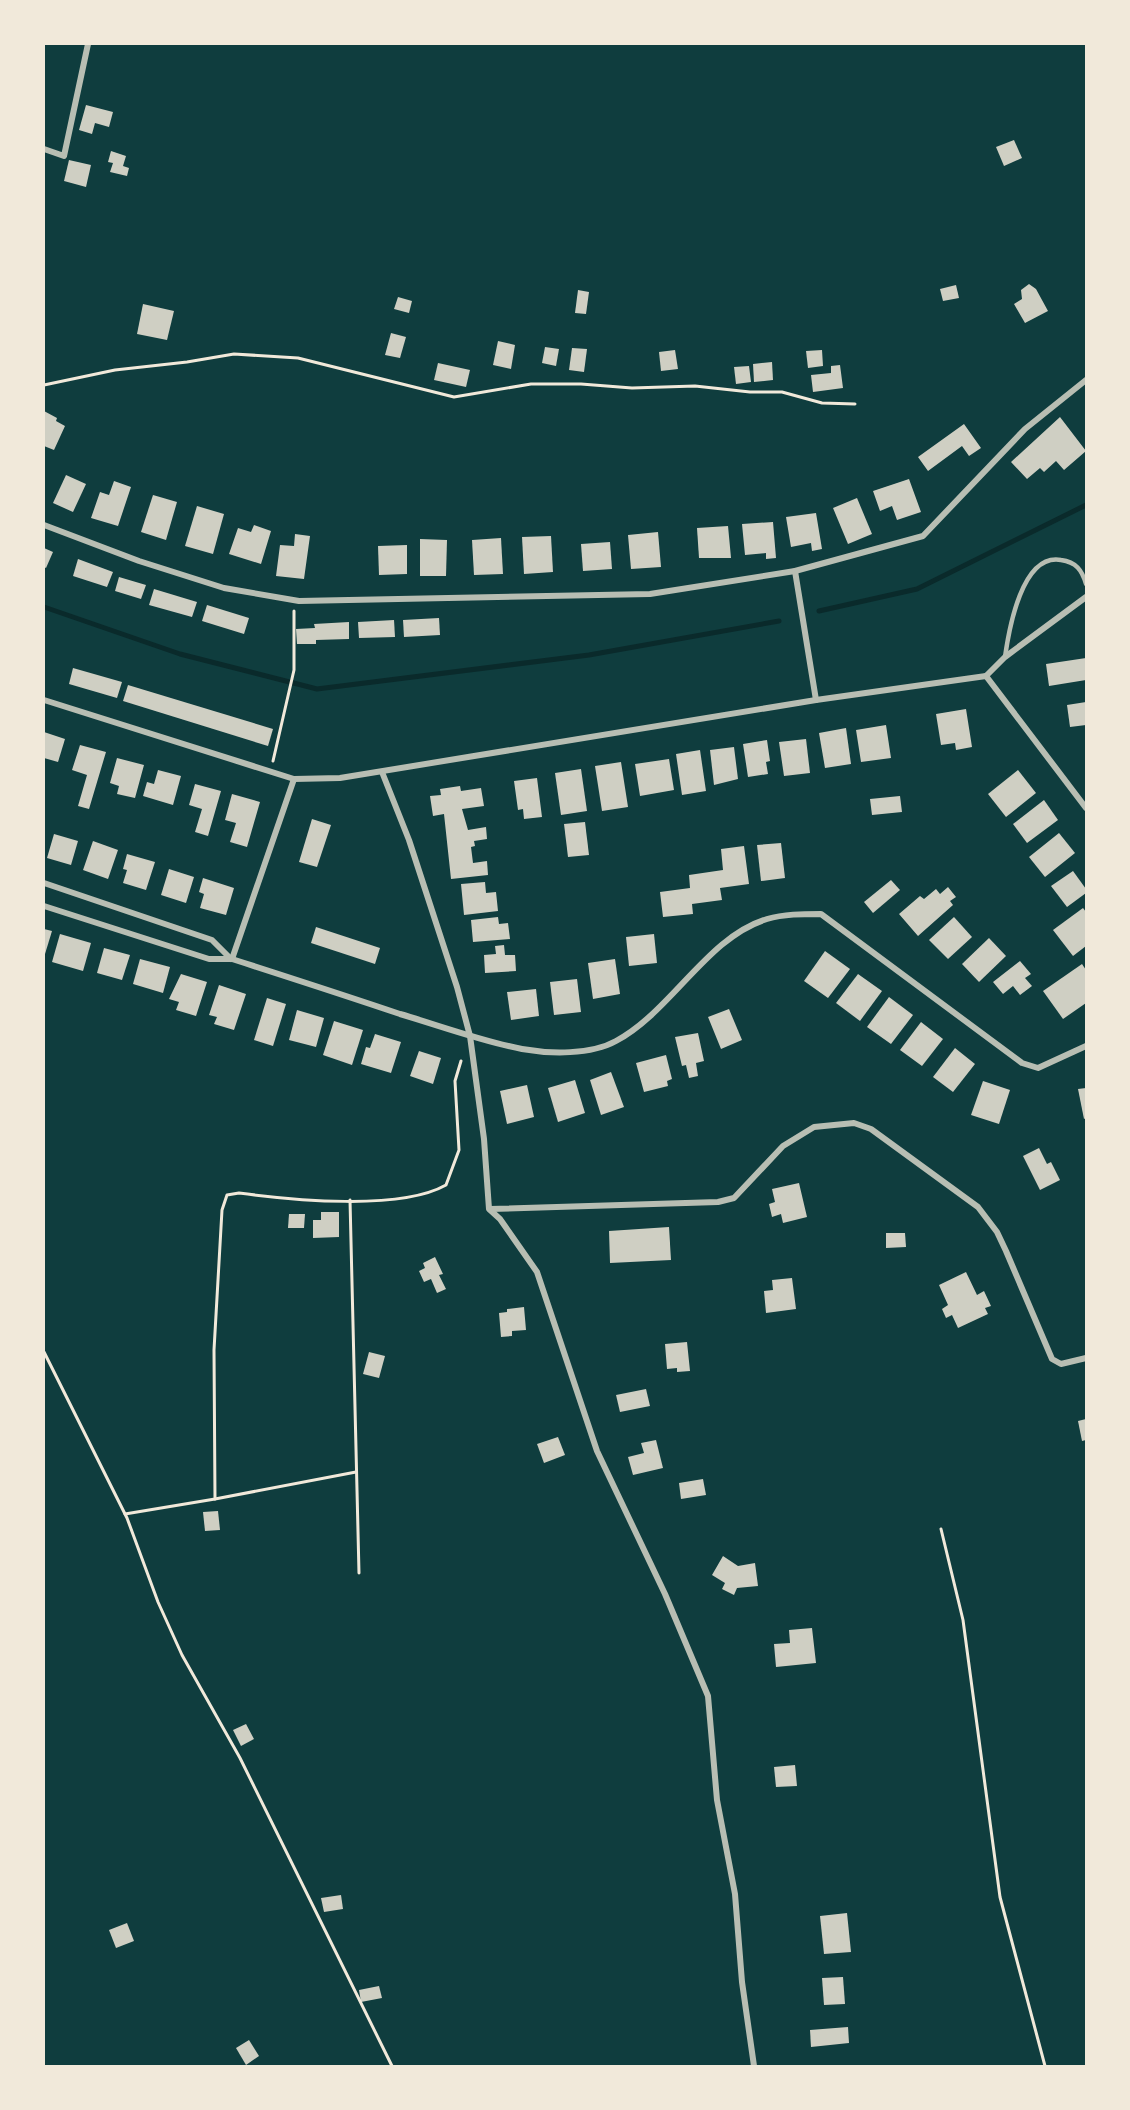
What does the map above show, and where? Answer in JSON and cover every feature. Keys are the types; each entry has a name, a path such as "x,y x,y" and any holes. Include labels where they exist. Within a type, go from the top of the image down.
{"street":[{"path":"44,149 64,156 88,44"},
{"path":"44,525 139,561 224,588 294,600 650,594 795,571 923,536 1025,429 1086,380"},
{"path":"795,571 816,700"},
{"path":"44,700 294,779 340,778 816,700 986,676 1005,657 1086,597"},
{"path":"986,676 1086,808"},
{"path":"382,772 427,897 457,987 470,1036 484,1139 489,1209 500,1219 537,1272 597,1451 665,1594 708,1696 717,1800 735,1894 742,1983 754,2067"},
{"path":"232,959 294,779"},
{"path":"44,883 212,940 232,959"},
{"path":"44,906 209,959 232,959 470,1036 525,1050 579,1051 615,1042 655,1013 727,941 747,928 765,919 788,914 820,914 1022,1063 1038,1068 1086,1046"},
{"path":"489,1209 718,1202 734,1198 783,1146 799,1135 814,1127 854,1122 871,1129 909,1154 978,1207 997,1232 1052,1359 1061,1364 1086,1358"}],"lane":[{"path":"1005,657 1008,636 1022,593 1029,575 1038,565 1058,559 1073,562 1083,572 1086,584"}],"path":[{"path":"44,385 115,370 234,354 298,358 454,397 531,384 632,388 695,386 750,392 782,392 822,403 855,404"},
{"path":"271,771 294,670 294,600"},
{"path":"215,1499 214,1350 222,1210 227,1195 239,1193 282,1199 350,1200 412,1197 446,1185 459,1150 455,1081 459,1062 473,1054"},
{"path":"350,1200 359,1573"},
{"path":"44,1352 125,1514 158,1602 182,1655 240,1758 392,2067"},
{"path":"125,1514 356,1472"},
{"path":"941,1529 963,1620 1000,1897 1045,2067"}],"building":[{"path":"86,105 113,112 109,127 95,123 92,134 79,130"},
{"path":"1014,140 1022,158 1004,166 996,147"},
{"path":"111,151 126,156 123,166 129,168 127,176 110,172 113,163 108,162"},
{"path":"69,160 91,165 86,187 64,181"},
{"path":"1029,284 1036,289 1048,311 1025,323 1014,304 1022,299 1021,290"},
{"path":"956,285 959,298 943,301 940,289"},
{"path":"578,290 589,292 586,314 575,313"},
{"path":"398,297 412,301 409,313 394,309"},
{"path":"143,304 174,311 167,340 137,334"},
{"path":"391,333 406,337 400,358 385,355"},
{"path":"498,341 515,345 511,369 493,365"},
{"path":"545,347 559,349 556,366 542,363"},
{"path":"572,348 587,349 584,372 569,370"},
{"path":"675,350 678,369 661,371 659,352"},
{"path":"822,350 823,366 808,368 806,351"},
{"path":"772,362 773,380 754,382 753,364"},
{"path":"438,363 470,370 466,387 434,380"},
{"path":"840,365 843,388 813,392 811,375 831,373 831,366"},
{"path":"749,366 751,382 736,384 734,367"},
{"path":"44,411 57,418 56,421 65,426 54,450 44,446"},
{"path":"1060,417 1086,451 1064,470 1056,461 1044,472 1040,468 1027,479 1011,462"},
{"path":"964,424 981,448 969,456 962,446 928,471 918,457"},
{"path":"66,475 86,484 73,512 53,503"},
{"path":"909,479 921,512 897,520 892,506 880,511 873,491"},
{"path":"114,481 131,487 118,526 91,518 100,492 109,495"},
{"path":"153,495 177,502 166,540 141,532"},
{"path":"857,498 872,534 848,544 833,508"},
{"path":"197,506 224,514 213,554 185,546"},
{"path":"816,513 822,549 812,551 811,543 791,547 786,517"},
{"path":"773,522 776,558 766,559 766,553 745,555 742,524"},
{"path":"254,525 271,531 261,564 229,554 238,528 251,532"},
{"path":"728,526 731,558 699,558 697,528"},
{"path":"658,532 661,567 631,569 628,535"},
{"path":"295,534 310,536 304,579 276,576 280,545 294,546"},
{"path":"551,536 553,572 524,574 522,537"},
{"path":"501,538 503,574 474,575 472,540"},
{"path":"420,539 447,540 446,576 420,576"},
{"path":"610,542 612,569 583,571 581,544"},
{"path":"407,545 407,574 379,575 378,546"},
{"path":"44,548 53,552 46,568 44,567"},
{"path":"78,559 113,572 107,587 73,576"},
{"path":"119,577 146,585 141,599 115,591"},
{"path":"154,589 197,602 192,617 149,605"},
{"path":"207,605 249,618 244,634 202,621"},
{"path":"439,618 440,635 404,637 403,620"},
{"path":"394,620 395,637 359,638 358,622"},
{"path":"349,622 349,639 316,640 316,644 297,644 296,629 315,628 314,624"},
{"path":"1086,658 1086,680 1049,686 1046,664"},
{"path":"73,668 122,682 117,698 69,684"},
{"path":"128,685 273,729 268,746 123,701"},
{"path":"1086,702 1086,725 1070,727 1067,705"},
{"path":"966,709 972,747 956,750 955,743 941,745 936,714"},
{"path":"886,725 891,758 861,762 856,730"},
{"path":"846,728 851,764 825,768 819,733"},
{"path":"44,732 65,739 58,762 44,758"},
{"path":"806,739 810,773 784,776 779,742"},
{"path":"767,740 770,761 766,762 768,774 748,777 743,744"},
{"path":"80,745 106,752 89,809 78,806 87,775 72,770"},
{"path":"734,747 738,779 714,785 710,750"},
{"path":"700,750 706,791 682,795 676,754"},
{"path":"117,758 144,765 135,798 117,794 119,786 110,783"},
{"path":"669,759 674,790 640,796 635,764"},
{"path":"621,762 628,807 602,811 595,766"},
{"path":"581,769 587,811 561,815 555,773"},
{"path":"158,770 181,776 173,805 143,796 147,782 154,784"},
{"path":"1018,770 1036,793 1006,817 988,794"},
{"path":"537,778 542,817 524,819 523,809 518,810 514,781"},
{"path":"195,784 221,791 208,836 195,832 202,809 189,805"},
{"path":"460,786 461,791 481,788 484,806 462,809 468,830 486,827 487,839 474,841 475,846 471,847 473,863 487,861 488,875 451,879 444,814 433,816 430,796 441,795 440,789"},
{"path":"232,794 260,802 247,847 230,842 236,823 225,820"},
{"path":"900,796 902,812 872,815 870,799"},
{"path":"1044,800 1058,820 1027,843 1013,824"},
{"path":"312,819 331,825 317,867 299,862"},
{"path":"585,822 589,855 568,857 564,824"},
{"path":"1059,833 1075,853 1045,877 1029,857"},
{"path":"54,834 78,841 71,865 47,858"},
{"path":"93,841 118,850 108,879 83,870"},
{"path":"781,843 785,878 761,881 757,845"},
{"path":"744,846 749,884 720,888 722,900 692,904 693,914 663,917 660,892 690,888 689,875 723,870 721,849"},
{"path":"127,854 155,862 146,890 123,883 127,870 123,869"},
{"path":"169,869 194,877 186,903 161,895"},
{"path":"1073,871 1086,889 1086,893 1067,907 1051,886"},
{"path":"203,878 234,888 226,915 200,908 204,894 199,892"},
{"path":"891,880 900,890 873,913 864,902"},
{"path":"485,882 486,893 496,892 498,911 464,915 461,884"},
{"path":"948,887 956,897 950,901 953,905 918,936 899,914 920,896 924,899 936,889 940,894"},
{"path":"1083,908 1086,912 1086,946 1073,956 1053,930"},
{"path":"498,917 499,924 508,923 510,939 473,942 471,920"},
{"path":"954,917 972,937 948,959 929,940"},
{"path":"316,927 380,948 375,964 311,943"},
{"path":"44,929 52,931 45,954 44,953"},
{"path":"60,934 91,943 83,971 52,962"},
{"path":"654,934 657,963 629,966 626,937"},
{"path":"989,938 1006,956 979,982 962,964"},
{"path":"504,945 505,955 515,955 516,971 485,973 484,955 496,954 495,946"},
{"path":"104,948 130,955 122,980 97,973"},
{"path":"825,951 850,969 828,998 804,981"},
{"path":"140,959 170,967 163,993 133,984"},
{"path":"615,959 620,994 593,999 588,963"},
{"path":"1020,961 1031,974 1025,978 1032,986 1020,995 1013,986 1003,994 993,982"},
{"path":"1082,964 1086,970 1086,1003 1063,1019 1043,991"},
{"path":"181,974 207,982 196,1016 176,1010 179,1002 169,999"},
{"path":"858,974 882,991 860,1021 836,1003"},
{"path":"577,979 581,1012 554,1015 550,982"},
{"path":"219,985 246,994 234,1030 214,1024 217,1017 209,1015"},
{"path":"536,989 539,1016 511,1020 507,992"},
{"path":"889,997 913,1015 891,1044 867,1027"},
{"path":"267,998 286,1004 273,1046 254,1040"},
{"path":"729,1009 742,1040 721,1049 708,1017"},
{"path":"297,1010 324,1018 316,1047 289,1040"},
{"path":"334,1021 363,1030 352,1065 323,1055"},
{"path":"921,1022 943,1039 922,1066 900,1050"},
{"path":"698,1033 704,1061 696,1063 698,1076 689,1078 686,1065 682,1066 675,1037"},
{"path":"375,1034 401,1042 391,1073 361,1064 366,1047 370,1048"},
{"path":"955,1048 975,1064 953,1092 933,1077"},
{"path":"419,1051 441,1058 433,1084 410,1076"},
{"path":"666,1055 672,1079 667,1081 668,1086 644,1092 636,1063"},
{"path":"611,1072 624,1107 601,1115 590,1080"},
{"path":"575,1080 585,1113 558,1122 548,1088"},
{"path":"983,1081 1010,1090 999,1124 971,1115"},
{"path":"527,1085 534,1117 507,1124 500,1091"},
{"path":"1086,1088 1086,1118 1084,1119 1078,1089"},
{"path":"1039,1148 1047,1164 1051,1162 1060,1180 1040,1190 1023,1156"},
{"path":"799,1183 807,1217 783,1223 781,1214 772,1217 769,1204 775,1202 772,1189"},
{"path":"321,1212 339,1212 339,1237 313,1238 313,1220 321,1220"},
{"path":"289,1214 305,1214 304,1228 288,1228"},
{"path":"669,1227 671,1260 610,1263 609,1231"},
{"path":"886,1233 905,1233 906,1247 886,1248"},
{"path":"435,1257 443,1274 439,1275 446,1289 437,1293 431,1279 424,1282 419,1271 425,1268 423,1263"},
{"path":"966,1272 977,1295 984,1291 991,1306 985,1308 988,1314 958,1328 952,1315 946,1318 942,1309 948,1305 939,1285"},
{"path":"792,1278 796,1309 766,1313 764,1291 773,1290 772,1280"},
{"path":"524,1307 526,1330 512,1331 512,1336 501,1337 499,1313 507,1312 507,1309"},
{"path":"687,1342 690,1371 677,1372 677,1368 667,1369 665,1344"},
{"path":"369,1352 385,1356 379,1378 363,1374"},
{"path":"646,1389 650,1406 620,1412 616,1395"},
{"path":"1086,1419 1086,1440 1082,1441 1078,1421"},
{"path":"558,1437 565,1455 544,1463 537,1444"},
{"path":"656,1440 663,1468 633,1475 628,1457 644,1453 641,1443"},
{"path":"703,1479 706,1495 681,1499 679,1483"},
{"path":"218,1511 220,1530 205,1531 203,1512"},
{"path":"723,1556 738,1566 755,1563 758,1586 737,1588 734,1595 722,1589 725,1583 712,1575"},
{"path":"812,1628 816,1663 776,1667 774,1644 790,1643 789,1630"},
{"path":"246,1724 254,1739 241,1746 233,1730"},
{"path":"795,1765 797,1786 776,1787 774,1767"},
{"path":"341,1895 343,1909 324,1912 321,1898"},
{"path":"847,1913 851,1952 824,1954 820,1916"},
{"path":"127,1923 134,1941 116,1948 109,1930"},
{"path":"843,1977 845,2004 824,2005 822,1978"},
{"path":"379,1986 382,1998 361,2002 359,1990"},
{"path":"848,2027 849,2043 811,2047 810,2030"},
{"path":"249,2040 259,2056 246,2065 236,2048"}],"waterway":[{"path":"819,611 917,589 1086,505"},
{"path":"44,607 180,654 317,689 589,655 779,621"}]}
